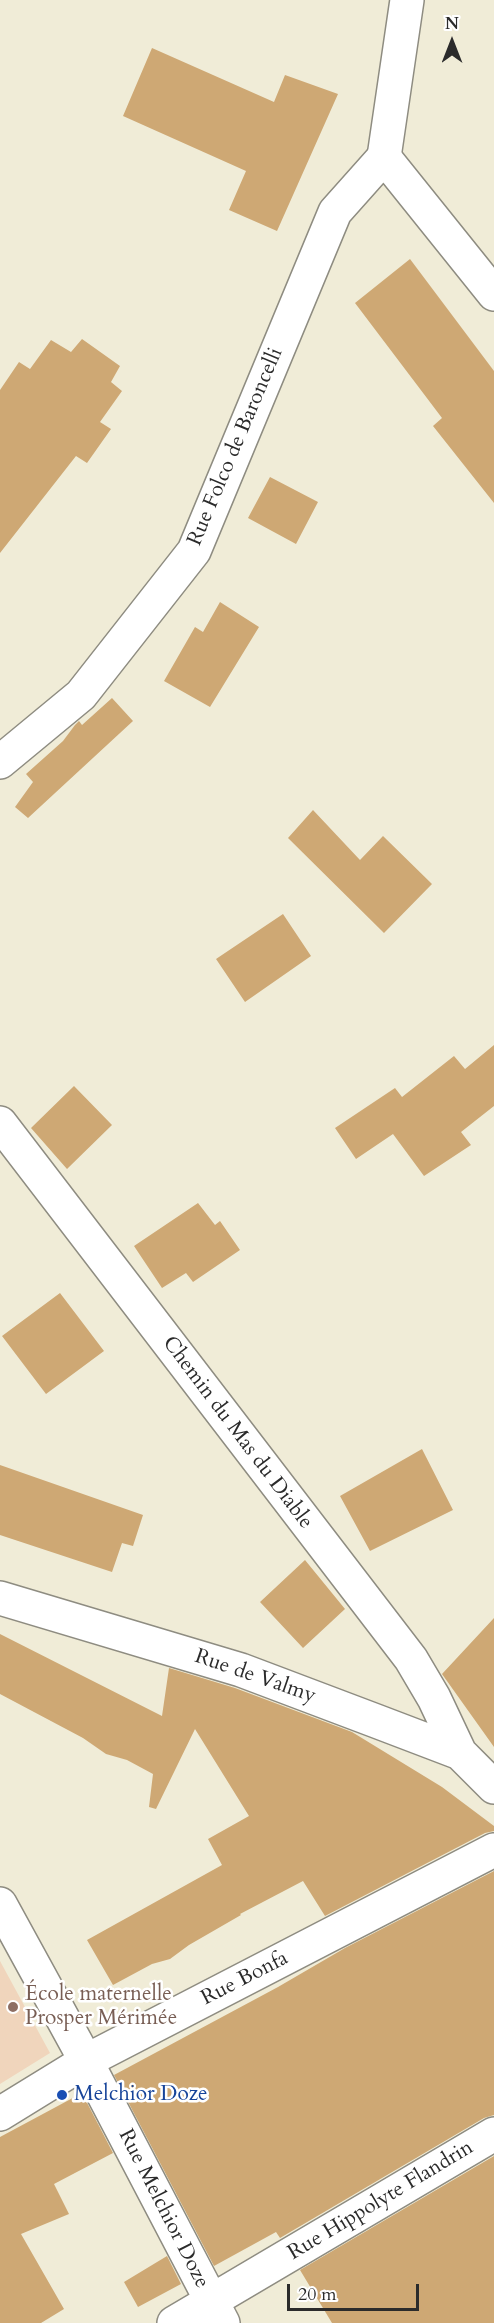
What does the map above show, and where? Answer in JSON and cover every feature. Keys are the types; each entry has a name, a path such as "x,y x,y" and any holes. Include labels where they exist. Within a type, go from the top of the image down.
{"street":[{"path":"408,0 384,157 494,294"},
{"name":"Rue Folco de Baroncelli","path":"0,762 81,695 194,551 336,212 384,157"},
{"name":"Chemin du Mas du Diable","path":"0,1123 411,1659 434,1698 460,1753"},
{"name":"Rue de Valmy","path":"0,1598 241,1670 460,1753 494,1787"},
{"name":"Rue Bonfa","path":"0,2114 86,2061 494,1850"},
{"name":"Rue Melchior Doze","path":"0,1905 86,2061 217,2312"},
{"name":"Rue Hippolyte Flandrin","path":"174,2323 217,2312 494,2134"}],"shaded area":[{"name":"École maternelle Prosper Mérimée","path":"0,1961 50,2053 0,2084"}],"building":[{"path":"152,48 274,102 285,75 338,94 277,231 229,210 246,171 123,116"},
{"path":"410,259 494,371 494,503 433,426 442,418 355,303"},
{"path":"82,339 120,366 111,382 122,391 100,422 111,429 87,463 76,456 0,553 0,390 19,362 30,369 51,340 71,352"},
{"path":"270,477 318,502 296,544 248,518"},
{"path":"220,602 259,627 210,707 164,681 195,627 203,632"},
{"path":"112,698 133,721 28,818 15,807 33,782 26,774 63,741 79,721 82,725"},
{"path":"313,810 360,860 383,836 432,884 384,933 288,838"},
{"path":"283,914 311,956 245,1002 216,959"},
{"path":"494,1045 494,1106 461,1132 471,1145 424,1176 393,1134 356,1159 335,1128 395,1088 402,1097 454,1056 465,1069"},
{"path":"74,1086 112,1125 67,1169 31,1128"},
{"path":"198,1203 215,1225 220,1221 240,1250 193,1282 186,1273 162,1288 134,1246"},
{"path":"60,1293 104,1351 46,1394 2,1336"},
{"path":"422,1449 453,1510 370,1551 340,1496"},
{"path":"0,1465 143,1515 133,1546 122,1543 112,1572 0,1535"},
{"path":"305,1560 345,1609 303,1648 260,1602"},
{"path":"494,1618 494,1747 442,1674"},
{"path":"0,1634 162,1716 169,1668 235,1688 352,1732 442,1787 494,1826 494,1831 485,1833 325,1916 303,1881 240,1914 170,1959 152,1964 113,1985 87,1940 222,1865 208,1839 249,1816 195,1729 156,1809 149,1807 153,1774 127,1760 106,1754 83,1738 0,1694"},
{"path":"494,1871 494,2115 484,2118 280,2238 276,2232 214,2266 114,2075 278,1987 345,1948"},
{"path":"82,2093 113,2153 54,2184 69,2214 21,2234 64,2309 41,2323 0,2323 0,2137"},
{"path":"494,2156 494,2323 332,2323 300,2270"},
{"path":"167,2256 181,2284 138,2307 124,2282"}],"place":[{"name":"École maternelle Prosper Mérimée","path":"13,2007"},
{"name":"Melchior Doze","path":"62,2095"}]}
